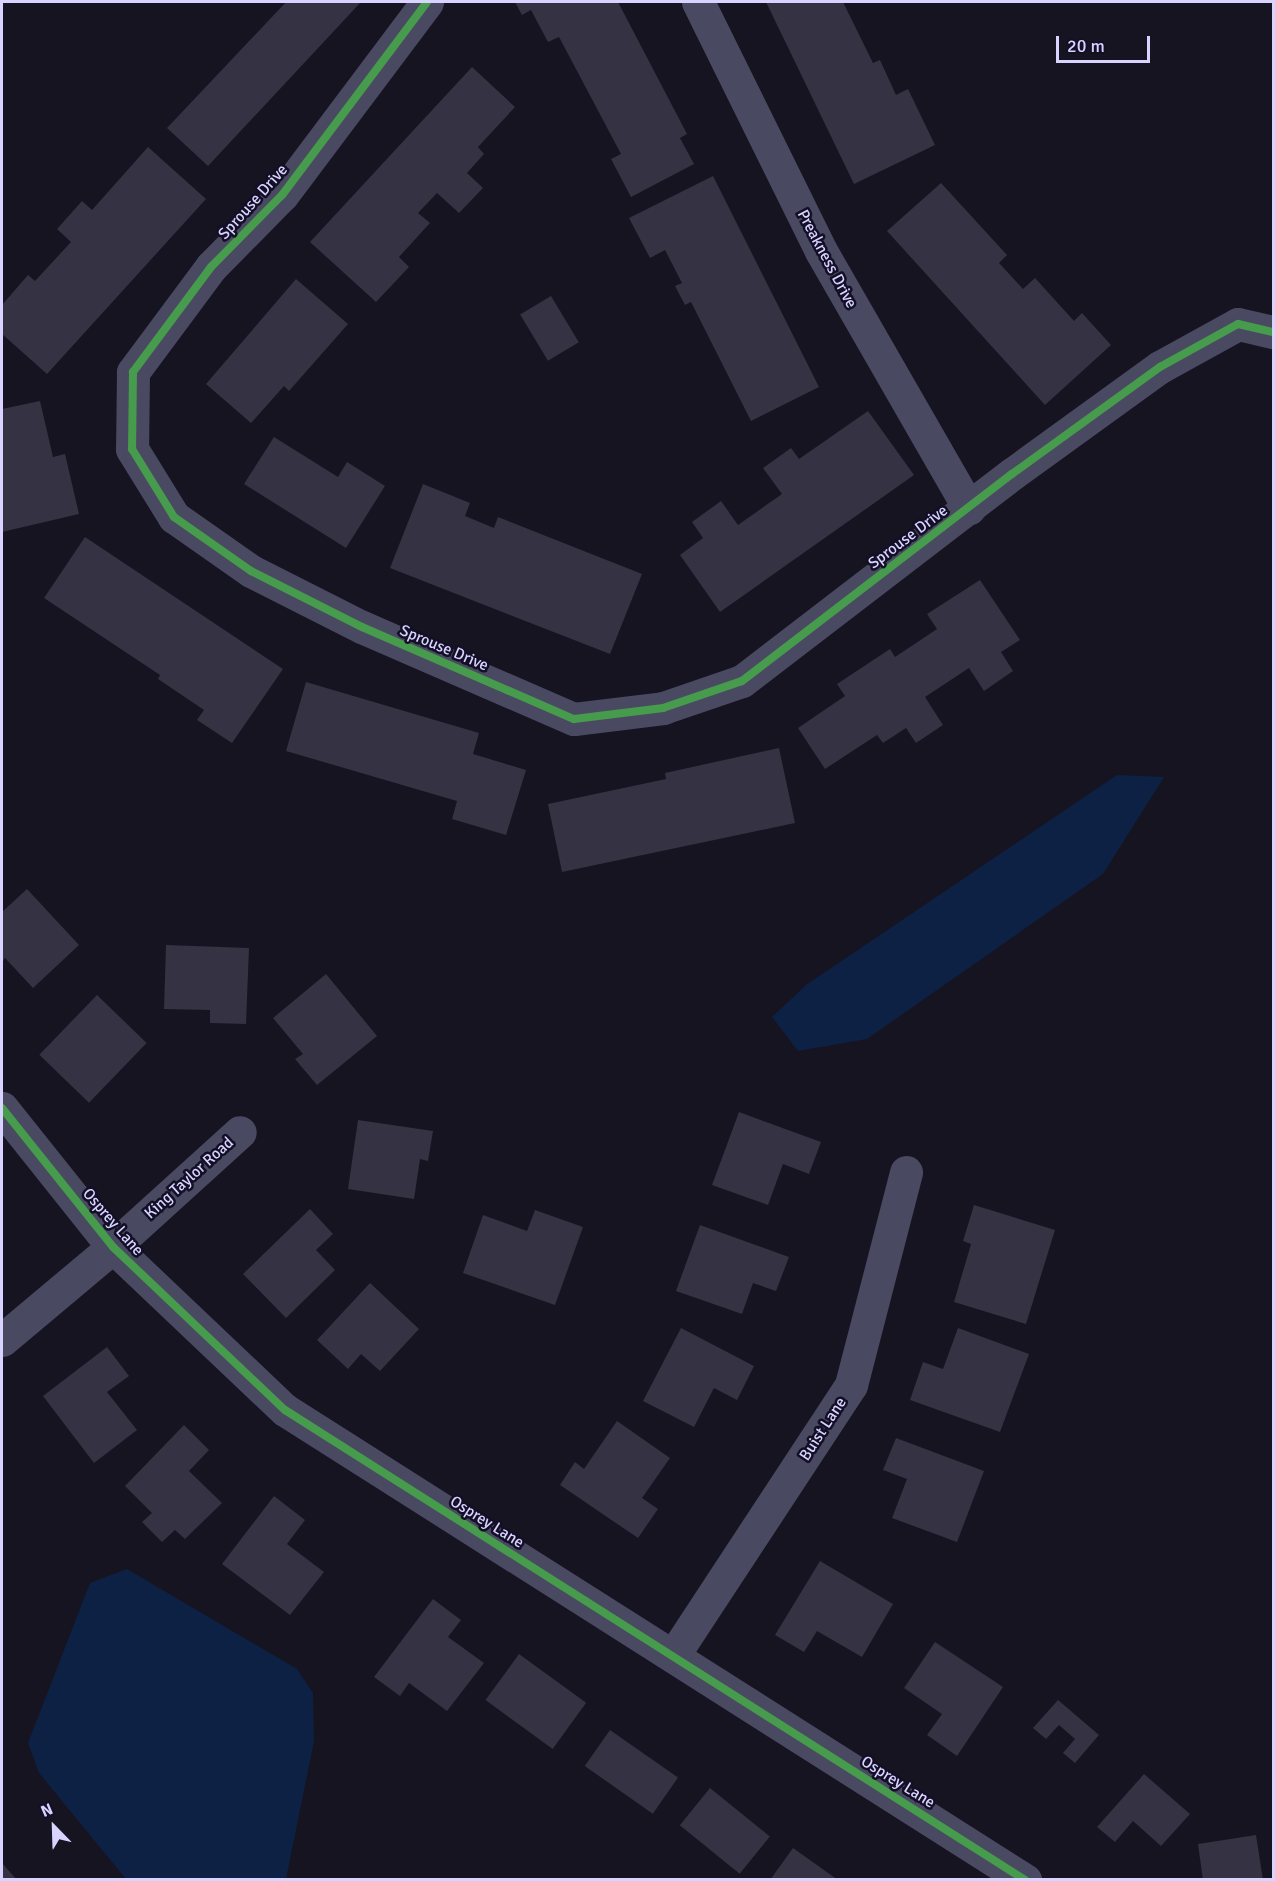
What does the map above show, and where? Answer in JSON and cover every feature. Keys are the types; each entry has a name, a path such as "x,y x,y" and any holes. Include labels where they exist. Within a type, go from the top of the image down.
{"street":[{"name":"Sprouse Drive","path":"427,2 282,195 211,267 133,372 132,449 174,517 251,571 352,622 574,719 663,708 742,681 969,508 1160,367 1238,324 1274,332"},
{"name":"Preakness Drive","path":"698,2 821,251 969,508"},
{"name":"Osprey Lane","path":"2,1108 113,1247 285,1410 1025,1880"},
{"name":"King Taylor Road","path":"2,1340 113,1247 240,1132"},
{"name":"Buist Lane","path":"673,1656 851,1385 906,1172"}],"water":[{"path":"1117,775 1164,777 1103,874 867,1039 798,1051 772,1017 806,985"},
{"path":"127,1569 297,1669 313,1693 314,1741 286,1879 126,1879 39,1773 28,1743 90,1583"}],"building":[{"path":"286,2 361,2 208,166 167,128"},
{"path":"515,2 618,2 687,134 680,138 694,164 631,197 611,159 621,154 559,37 548,42 531,10 522,15"},
{"path":"766,2 843,2 873,63 880,60 896,95 908,89 935,145 854,184"},
{"path":"472,67 515,107 478,147 484,154 467,173 483,188 459,213 437,193 418,213 430,223 399,257 409,267 376,302 310,242"},
{"path":"148,147 206,199 47,374 2,334 2,305 28,275 35,281 71,242 57,229 82,201 92,210"},
{"path":"713,176 819,387 751,421 691,302 685,305 675,286 682,283 665,250 650,258 629,218"},
{"path":"941,183 1007,255 999,263 1023,289 1035,278 1074,321 1082,313 1111,345 1045,405 887,231"},
{"path":"296,279 348,324 289,391 284,386 251,423 206,384"},
{"path":"551,296 579,342 548,361 520,315"},
{"path":"40,401 53,457 65,454 79,514 2,532 2,409"},
{"path":"868,411 914,475 720,612 680,555 703,538 692,522 721,501 738,525 782,494 763,468 791,448 799,459"},
{"path":"274,437 338,477 347,462 385,486 346,548 244,484"},
{"path":"423,484 470,503 465,516 494,528 498,517 642,574 610,654 390,568"},
{"path":"85,537 283,669 232,743 197,720 204,710 158,679 160,675 44,598"},
{"path":"980,580 1020,640 1001,652 1013,671 984,691 969,668 925,697 943,725 916,743 906,728 883,743 877,735 825,769 798,728 845,696 837,684 890,649 895,657 937,629 927,614"},
{"path":"306,682 479,733 473,754 526,770 506,835 452,819 457,801 286,751"},
{"path":"779,748 795,823 562,872 548,804 666,779 665,773"},
{"path":"27,889 79,945 33,988 5,958 2,962 2,912"},
{"path":"166,945 249,948 246,1024 210,1023 210,1010 164,1009"},
{"path":"326,974 377,1036 317,1085 295,1059 303,1054 273,1018"},
{"path":"97,995 147,1043 89,1103 39,1055"},
{"path":"739,1112 821,1142 809,1174 783,1164 768,1205 712,1185"},
{"path":"358,1120 433,1131 428,1161 420,1159 414,1199 348,1189"},
{"path":"974,1205 1055,1230 1026,1324 954,1302 971,1244 963,1241"},
{"path":"310,1209 333,1234 316,1250 335,1270 286,1318 243,1274"},
{"path":"535,1210 583,1227 555,1305 463,1273 483,1215 527,1231"},
{"path":"700,1225 789,1257 776,1291 753,1283 742,1314 676,1291"},
{"path":"370,1283 419,1329 380,1371 361,1354 348,1369 317,1340"},
{"path":"681,1328 754,1366 737,1400 714,1388 694,1427 643,1401"},
{"path":"958,1328 1029,1354 1000,1432 910,1400 923,1362 943,1369"},
{"path":"107,1347 129,1376 107,1392 137,1430 94,1463 43,1396"},
{"path":"617,1421 670,1458 642,1498 658,1509 638,1538 560,1485 575,1462 584,1469"},
{"path":"184,1425 209,1450 189,1471 222,1503 185,1539 175,1530 162,1542 142,1522 152,1513 125,1486"},
{"path":"896,1438 984,1471 957,1542 892,1518 907,1479 883,1470"},
{"path":"274,1496 305,1520 287,1544 324,1572 290,1615 222,1564"},
{"path":"820,1561 893,1604 862,1657 817,1631 804,1652 775,1635"},
{"path":"433,1599 461,1620 448,1637 484,1663 447,1711 409,1683 400,1696 374,1677"},
{"path":"935,1642 1003,1687 957,1756 927,1735 942,1714 904,1688"},
{"path":"519,1654 586,1703 553,1749 485,1700"},
{"path":"1058,1700 1099,1735 1075,1763 1063,1753 1075,1739 1059,1725 1046,1739 1033,1728"},
{"path":"610,1730 678,1778 653,1814 585,1766"},
{"path":"1144,1774 1190,1814 1161,1846 1133,1821 1115,1842 1097,1827"},
{"path":"710,1788 770,1836 740,1874 680,1825"},
{"path":"1256,1835 1263,1880 1203,1880 1198,1844"},
{"path":"793,1848 838,1880 770,1880"},
{"path":"2,1863 17,1880 2,1880"}],"cycle path":[{"path":"427,2 282,195 211,267 133,372 132,449 174,517 251,571 362,627 574,719 663,708 742,681 1012,474 1160,367 1238,324 1274,332"},
{"path":"2,1108 113,1247 285,1410 1025,1880"}]}
